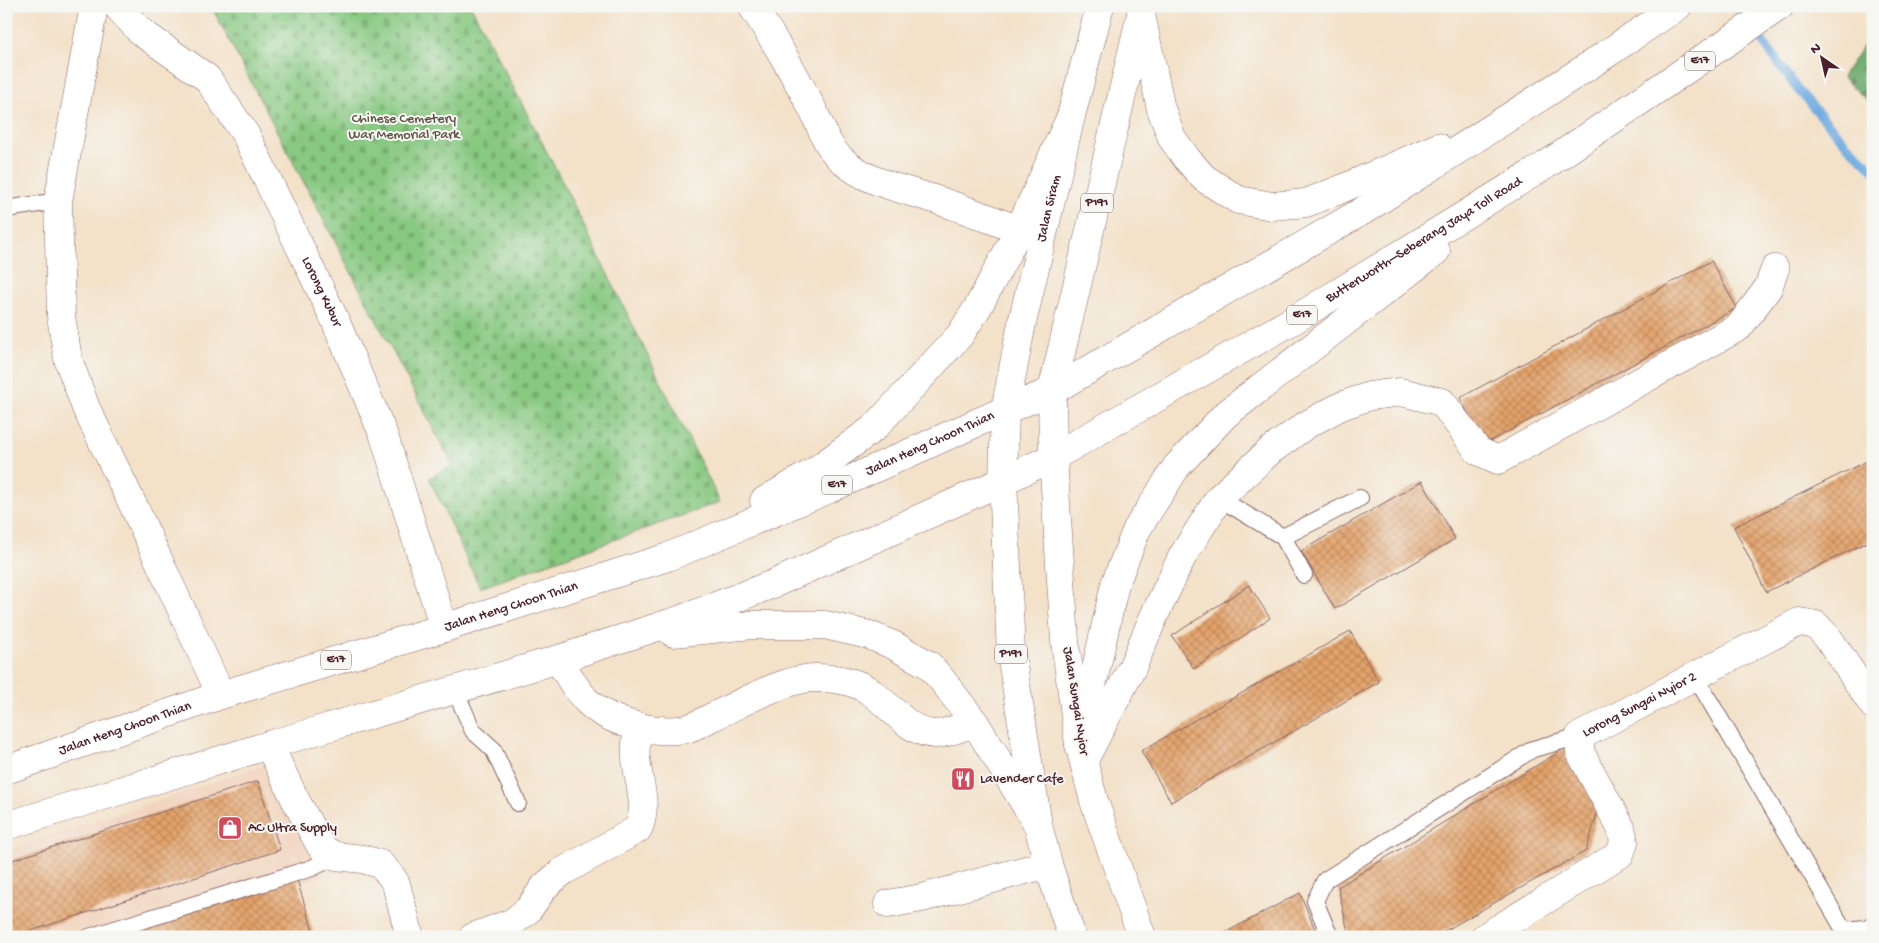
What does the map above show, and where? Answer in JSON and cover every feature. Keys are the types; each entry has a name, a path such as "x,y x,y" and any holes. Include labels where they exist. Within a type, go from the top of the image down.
{"main road":[{"path":"94,6 58,201 61,316 68,359 86,408 135,509 220,695"},
{"name":"Lorong Kubur","path":"117,6 141,32 207,78 246,135 335,320 384,436 444,628"},
{"path":"752,6 774,40 831,147 841,160 852,168 893,186 1019,230"},
{"name":"Jalan Siram","path":"1005,410 1022,323 1071,116 1100,6"},
{"name":"E17","path":"1005,410 1052,391 1361,212 1518,112 1678,6"},
{"name":"Butterworth–Seberang Jaya Toll Road","path":"1003,481 1053,457 1297,318 1546,166 1780,6"},
{"path":"1142,11 1161,109 1172,138 1204,178 1238,200 1272,206 1306,203 1518,112"},
{"name":"P191","path":"1053,457 1052,391 1142,11"},
{"path":"668,557 815,471 874,428 960,335 978,307 1019,230 1071,116"},
{"path":"1081,752 1115,584 1137,529 1177,466 1225,414 1546,166"},
{"path":"1081,752 1132,668 1182,558 1219,498 1270,451 1306,425 1341,406 1370,396 1401,392 1442,402 1478,451 1498,460 1740,327 1768,288 1775,269"},
{"name":"Jalan Heng Choon Thian","path":"6,770 220,695 444,628 668,557 828,490 1005,410"},
{"name":"P191","path":"1005,410 1003,481 1011,653 1038,825 1048,864 1072,937"},
{"name":"Jalan Sungai Nyior","path":"1053,457 1065,641 1081,752 1094,801 1142,937"},
{"name":"E17","path":"6,826 269,745 559,659 679,620 774,584 1003,481"},
{"name":"Lorong Sungai Nyior 2","path":"1485,937 1620,854 1624,842 1621,828 1580,752 1580,736 1799,622 1816,625 1829,639 1873,705"},
{"path":"629,637 751,625 825,625 869,635 893,645 929,666 975,723 1038,825"},
{"path":"559,659 573,685 599,713 639,727 663,731 687,729 780,686 813,678 842,680 866,688 922,732 937,734 975,723"},
{"path":"473,937 513,922 528,910 544,886 562,872 638,828 643,819 636,759 636,742 639,727"},
{"path":"269,745 320,845 326,851 336,856 363,859 380,864 396,884 410,937"},
{"path":"888,904 922,898 1048,864"}],"lane":[{"path":"6,209 58,201"},
{"path":"1219,498 1282,538 1304,575"},
{"path":"1282,538 1360,498"},
{"path":"1695,676 1844,930 1866,928 1873,924"},
{"path":"455,690 473,731 493,749 518,803"},
{"path":"1330,937 1315,900 1325,880 1533,749 1580,736"},
{"path":"89,937 312,868 336,856"}],"shaded area":[{"path":"262,766 323,876 111,937 6,937 6,850"}],"green space":[{"name":"Chinese Cemetery War Memorial Park","path":"211,6 471,6 560,177 720,502 480,588 429,478 453,466"},
{"path":"1873,31 1873,106 1842,77"}],"building":[{"path":"1711,261 1737,308 1485,444 1460,398"},
{"path":"1873,458 1873,539 1766,592 1734,527"},
{"path":"1422,481 1455,539 1335,609 1301,551"},
{"path":"1249,585 1270,618 1194,669 1172,636"},
{"path":"1350,631 1379,682 1171,802 1141,751"},
{"path":"1570,745 1601,801 1586,851 1434,937 1349,937 1338,887"},
{"path":"258,781 280,850 12,937 6,937 6,862"},
{"path":"296,877 315,937 112,937"},
{"path":"1300,893 1318,937 1217,937"}],"waterway":[{"path":"1737,6 1797,89 1846,144 1873,169"}],"place":[{"name":"Lavender Cafe","path":"963,779"},
{"name":"AC Ultra Supply","path":"230,828"}]}
